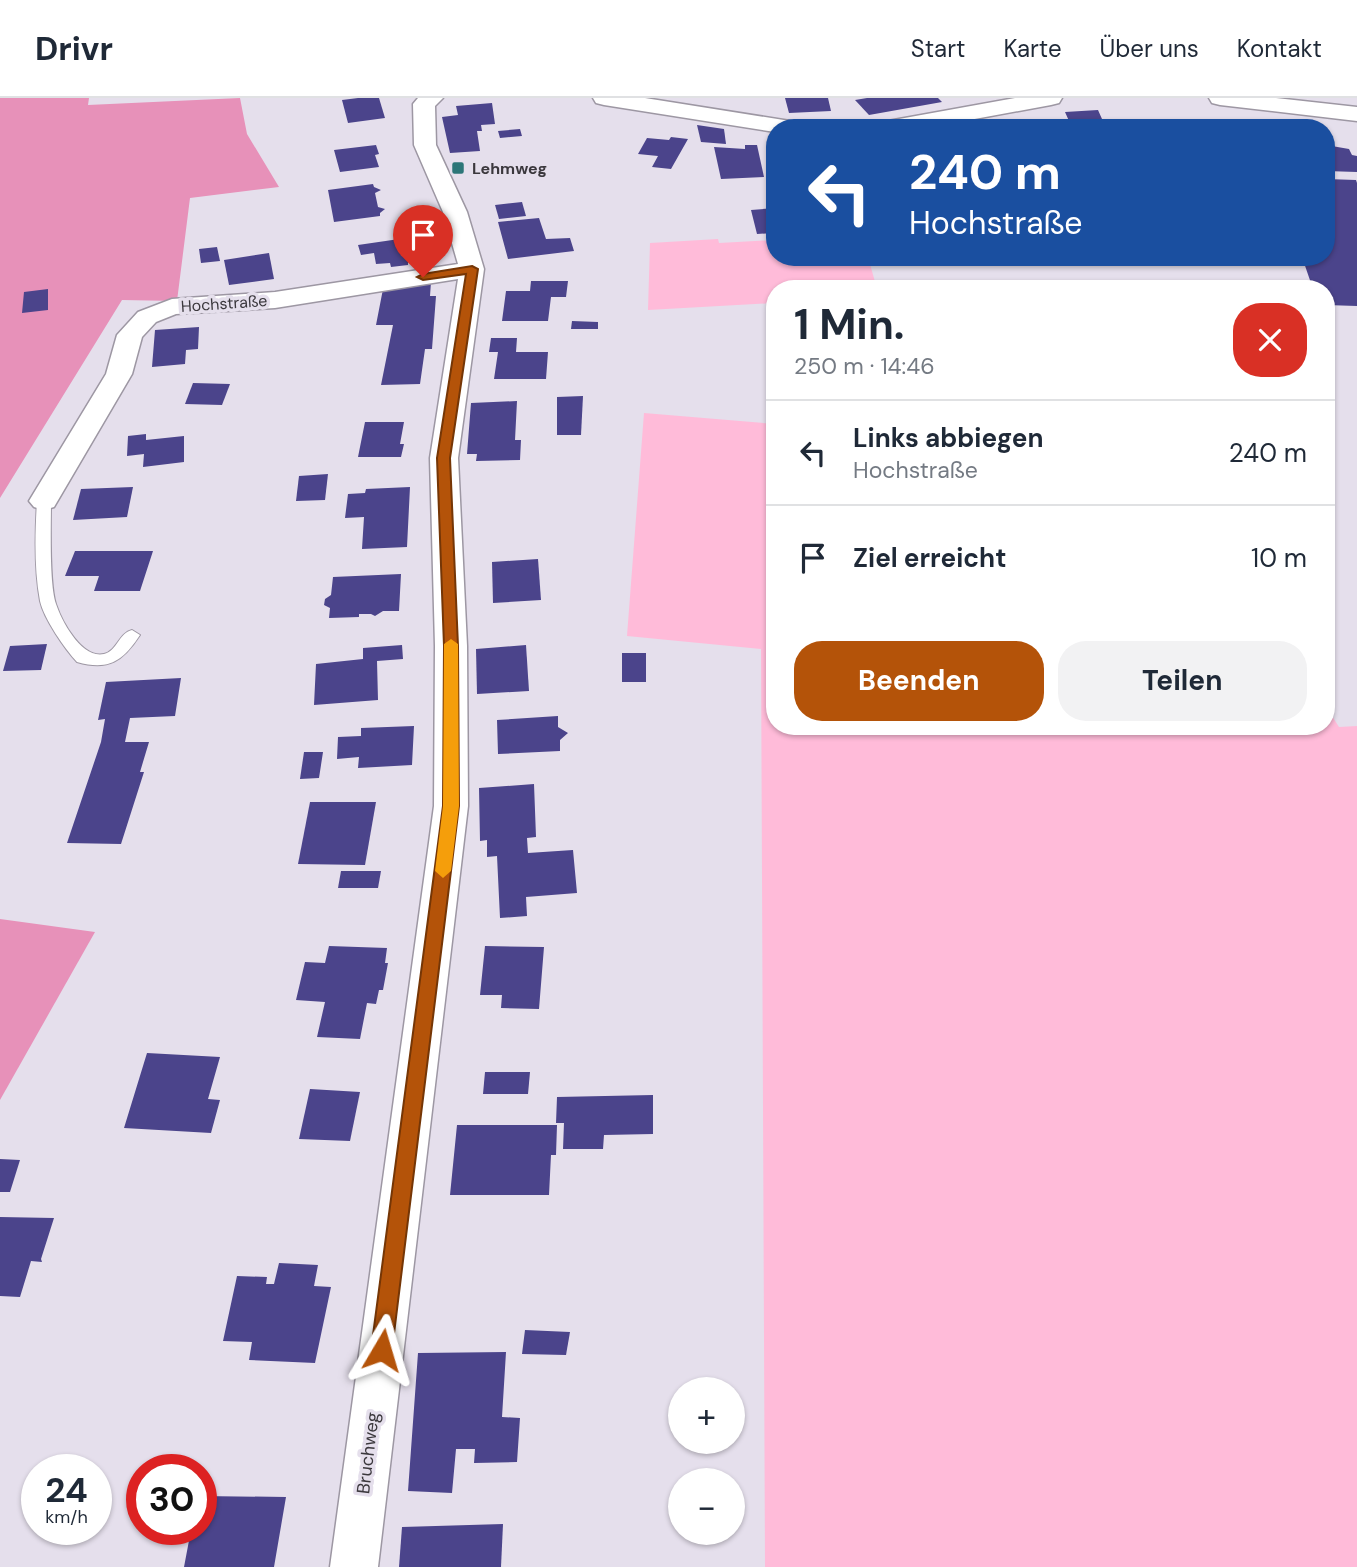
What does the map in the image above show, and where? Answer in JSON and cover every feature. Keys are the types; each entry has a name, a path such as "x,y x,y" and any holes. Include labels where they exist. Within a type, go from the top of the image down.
{"street":[{"name":"Bruchweg","path":"354,1567 451,806 451,646 444,458 472,269 455,212 425,145 424,104 432,98"},
{"path":"604,98 687,105 766,123"},
{"path":"937,119 1051,98"},
{"path":"1220,98 1357,114"},
{"name":"Hochstraße","path":"44,501 88,431 119,374 130,335 147,317 172,307 275,300 472,269"}],"lane":[{"path":"44,501 43,530 48,603 72,648 83,658 105,660 116,655 132,635"}],"shaded area":[{"path":"0,98 89,98 88,105 240,98 247,134 279,187 190,198 177,301 122,300 0,498"},
{"path":"718,239 719,243 766,240 766,266 871,266 874,280 766,280 766,303 648,310 650,243"},
{"path":"644,413 766,423 766,735 1335,735 1335,721 1339,727 1357,726 1357,1567 765,1567 761,649 627,636"},
{"path":"0,919 95,932 0,1100"}],"building":[{"path":"379,98 385,118 348,123 342,100"},
{"path":"785,98 828,98 831,111 789,113"},
{"path":"938,98 942,102 869,115 855,100"},
{"path":"492,103 495,124 481,125 482,131 477,131 480,151 450,153 442,117 458,115 456,106"},
{"path":"1098,110 1102,119 1068,119 1065,112"},
{"path":"697,125 724,129 726,144 701,142"},
{"path":"520,129 522,136 500,138 498,131"},
{"path":"671,137 688,139 671,169 652,167 658,156 638,154 647,138 669,140"},
{"path":"376,145 379,154 375,155 379,167 340,172 334,150"},
{"path":"745,145 757,145 764,177 721,179 714,147 745,149"},
{"path":"1335,147 1349,149 1352,155 1357,156 1357,172 1335,171"},
{"path":"1335,179 1356,180 1357,306 1335,305 1335,280 1310,280 1305,266 1335,266"},
{"path":"373,184 381,190 375,193 378,207 385,209 380,216 334,222 328,190"},
{"path":"522,202 526,216 499,219 495,205"},
{"path":"766,209 766,234 757,234 751,210"},
{"path":"539,218 546,239 570,238 574,251 508,259 498,222"},
{"path":"413,237 416,249 422,248 424,257 408,260 408,265 391,267 390,263 376,264 374,253 361,255 358,245"},
{"path":"217,247 220,261 201,263 199,249"},
{"path":"269,253 274,279 229,285 224,260"},
{"path":"531,281 568,281 566,297 551,297 548,321 502,321 506,291 530,291"},
{"path":"431,282 430,296 436,296 432,349 425,349 420,384 381,385 393,325 376,325 383,289"},
{"path":"48,289 48,310 22,313 24,292"},
{"path":"572,321 598,322 598,329 571,329"},
{"path":"199,327 198,349 186,350 185,364 152,367 155,330"},
{"path":"491,338 517,338 516,352 548,352 546,379 494,379 498,352 489,352"},
{"path":"193,383 230,384 222,405 185,404"},
{"path":"583,396 581,435 557,435 557,397"},
{"path":"517,401 515,440 521,440 520,460 476,461 477,454 467,454 471,403"},
{"path":"365,422 404,422 400,444 404,444 401,457 358,457"},
{"path":"146,434 146,440 184,436 184,462 143,467 144,454 127,456 128,436"},
{"path":"328,474 325,500 296,501 299,476"},
{"path":"133,487 127,517 73,520 81,489"},
{"path":"410,487 407,547 362,549 364,517 345,518 348,494 365,493 366,489"},
{"path":"75,551 153,551 140,591 94,591 99,576 65,576"},
{"path":"538,559 541,600 493,603 492,562"},
{"path":"401,574 399,611 383,611 375,616 359,614 359,617 329,618 330,608 324,605 325,599 331,595 333,577"},
{"path":"47,644 41,670 3,671 10,646"},
{"path":"402,645 403,659 377,661 378,700 314,705 316,664 363,659 363,648"},
{"path":"526,645 529,691 477,694 476,649"},
{"path":"622,653 646,653 646,682 622,682"},
{"path":"181,678 175,716 130,718 125,742 149,742 140,772 144,772 121,844 67,843 101,742 105,719 98,720 106,682"},
{"path":"558,716 558,727 568,733 560,740 560,751 498,754 497,720"},
{"path":"414,726 412,765 358,768 359,757 337,759 338,737 361,736 361,728"},
{"path":"304,752 323,752 319,778 300,779"},
{"path":"534,784 536,837 527,838 528,853 573,850 577,893 526,897 527,916 500,918 497,856 487,857 487,840 480,841 479,788"},
{"path":"310,802 376,802 365,865 298,864"},
{"path":"341,871 381,871 378,888 338,888"},
{"path":"329,946 387,948 385,963 388,963 383,990 379,990 376,1004 367,1003 360,1039 317,1037 325,1002 296,1000 305,962 325,963"},
{"path":"485,946 544,947 539,1009 501,1008 502,995 480,995"},
{"path":"147,1053 220,1057 208,1099 220,1100 211,1133 124,1128"},
{"path":"485,1072 530,1072 528,1094 483,1094"},
{"path":"310,1089 360,1092 350,1141 299,1139"},
{"path":"653,1095 653,1134 604,1135 603,1149 563,1149 564,1123 556,1123 557,1097"},
{"path":"457,1125 557,1125 556,1155 551,1155 549,1195 450,1195"},
{"path":"0,1159 20,1160 10,1192 0,1192"},
{"path":"0,1217 54,1218 42,1262 31,1261 20,1297 0,1296"},
{"path":"279,1263 318,1265 314,1286 331,1287 315,1363 249,1360 252,1342 223,1341 237,1276 267,1277 266,1284 274,1284"},
{"path":"525,1330 570,1332 566,1355 522,1354"},
{"path":"506,1352 502,1417 520,1418 517,1462 474,1463 475,1449 456,1449 452,1493 408,1491 418,1353"},
{"path":"217,1496 286,1497 274,1567 184,1567 188,1545 217,1545"},
{"path":"503,1524 501,1567 399,1567 402,1527"}],"slow traffic":[{"path":"443,871 451,806 451,644"}],"place":[{"name":"Lehmweg","path":"458,168"}],"route":[{"path":"382,1350 451,806 451,646 444,458 472,269 423,277"}]}
